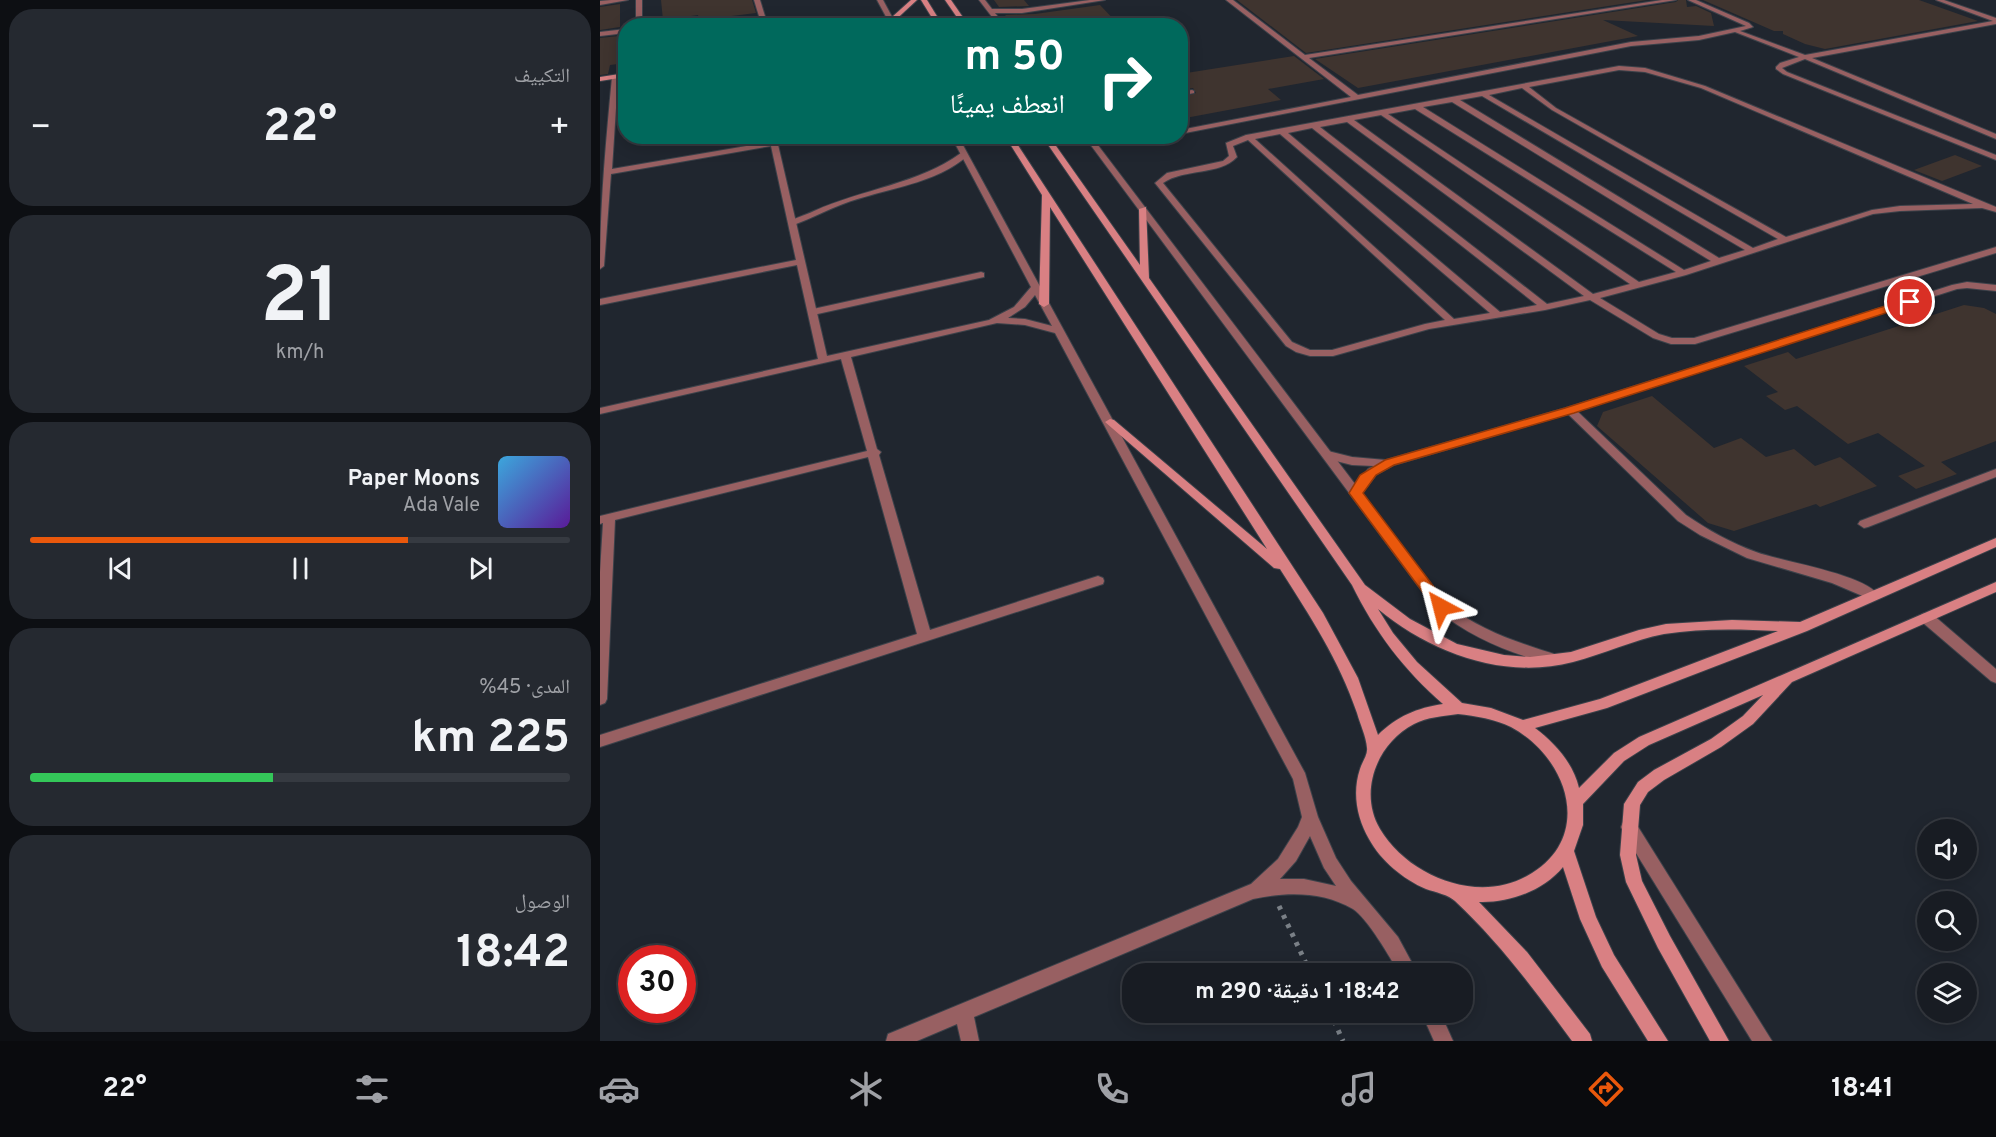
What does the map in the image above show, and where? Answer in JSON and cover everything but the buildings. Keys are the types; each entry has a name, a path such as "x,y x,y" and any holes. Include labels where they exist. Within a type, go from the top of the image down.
{"main road":[{"path":"896,18 914,0"},
{"path":"924,0 935,18"},
{"path":"948,0 960,18"},
{"path":"600,73 618,70"},
{"path":"600,79 618,76"},
{"path":"1013,144 1289,573 1332,636 1345,661 1363,708 1374,750"},
{"path":"1051,144 1358,583 1380,606 1442,644 1477,656 1518,662 1556,660 1665,630 1723,624 1802,627"},
{"path":"1044,304 1046,193"},
{"path":"1143,209 1145,279"},
{"path":"1110,423 1289,573"},
{"path":"1521,726 1602,704 1802,627 1996,542"},
{"path":"1358,583 1373,617 1390,641 1412,668 1458,708"},
{"path":"1576,801 1596,778 1644,741 1996,587"},
{"path":"1720,1041 1664,942 1634,882 1628,855 1632,804 1643,787 1659,774 1716,743 1748,720 1789,678"},
{"path":"1458,708 1490,713 1521,726 1541,740 1558,758 1569,779 1576,801 1576,819 1566,852 1548,873 1522,888 1492,895 1459,893 1425,882 1395,861 1374,834 1364,805 1364,776 1374,750 1389,732 1409,719 1432,711 1458,708"},
{"path":"1566,852 1588,919 1608,962 1659,1041"},
{"path":"1459,893 1521,958 1583,1041"}],"street":[{"path":"600,3 626,0"},
{"path":"639,0 639,18"},
{"path":"757,0 763,18"},
{"path":"880,0 890,18"},
{"path":"982,0 997,18"},
{"path":"991,11 1022,11 1102,0"},
{"path":"1229,0 1356,97"},
{"path":"1304,57 1673,0"},
{"path":"1188,130 1631,44 1699,38 1749,28 1750,25 1691,0"},
{"path":"1939,0 1996,21"},
{"path":"1001,18 1022,11"},
{"path":"1983,16 1996,13"},
{"path":"1996,21 1805,57 1782,64 1778,68 1785,73 1996,158"},
{"path":"1737,31 1996,137"},
{"path":"600,34 618,32"},
{"path":"1983,205 1958,208 1886,209 1683,273 1592,297 1545,307 1451,321 1325,354 1300,351 1289,344 1160,186 1161,180 1170,175 1226,163 1233,157 1229,148 1230,143 1249,137 1619,68 1645,70 1703,87 1996,210"},
{"path":"600,266 607,172 615,119 615,77"},
{"path":"1523,86 1554,109 1787,241"},
{"path":"1188,92 1192,92"},
{"path":"1484,94 1753,251"},
{"path":"1453,99 1719,262"},
{"path":"1416,106 1683,273"},
{"path":"1382,113 1637,285"},
{"path":"1348,119 1592,297 1656,336 1671,341 1688,342 1996,250"},
{"path":"1313,125 1545,307"},
{"path":"1281,131 1498,315"},
{"path":"1249,137 1451,321"},
{"path":"607,172 752,144"},
{"path":"774,144 824,360"},
{"path":"958,144 1300,778 1310,817 1329,863 1392,943 1403,963"},
{"path":"1093,144 1441,607 1483,636 1519,651 1556,660"},
{"path":"1102,157 1123,144"},
{"path":"793,222 840,202 934,173 964,155"},
{"path":"600,302 802,261"},
{"path":"813,312 981,275"},
{"path":"1328,455 1352,462 1390,462 1570,410 1955,287 1974,285 1996,288"},
{"path":"992,322 1016,310 1026,301 1035,287"},
{"path":"600,411 992,322 1025,322 1059,331"},
{"path":"845,356 875,452 925,637"},
{"path":"1570,410 1665,502 1702,532 1750,555 1828,575 1872,595"},
{"path":"600,699 605,519 875,452"},
{"path":"1356,493 1365,478 1390,462"},
{"path":"1864,524 1995,474"},
{"path":"600,741 1098,581"},
{"path":"1927,618 1996,677"},
{"path":"1252,891 1283,865 1305,834 1310,817"},
{"path":"1629,827 1763,1041"},
{"path":"895,1041 1252,891 1270,886 1308,885 1335,893 1361,905"},
{"path":"964,1012 970,1041"},
{"path":"1435,1023 1444,1041"}],"path":[{"path":"1270,886 1306,963"},
{"path":"1335,1023 1343,1041"}],"route":[{"path":"1441,607 1356,493 1365,478 1372,472 1390,462 1570,410 1910,302"}]}
